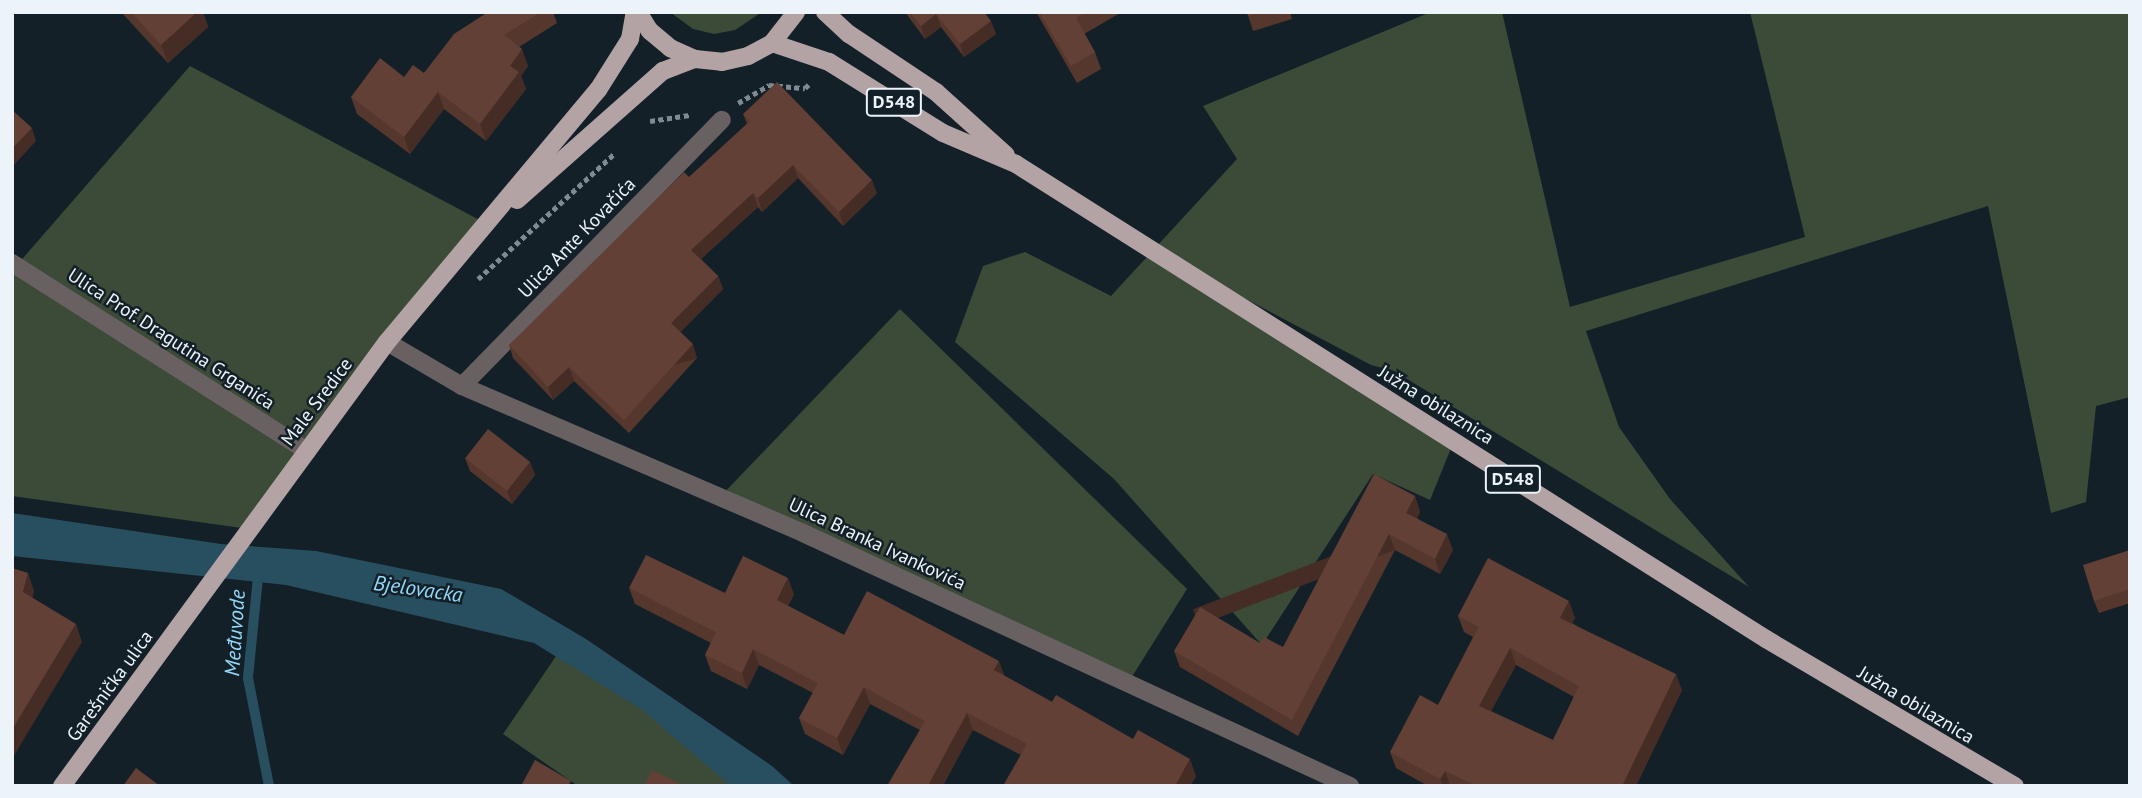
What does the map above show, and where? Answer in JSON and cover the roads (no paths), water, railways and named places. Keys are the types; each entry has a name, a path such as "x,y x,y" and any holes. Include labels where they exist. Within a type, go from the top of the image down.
{"main road":[{"path":"636,12 650,32 670,48 695,59 722,62 748,56 772,43 796,12"},
{"name":"Male Sredice","path":"191,612 387,342 613,69 630,39 636,12"},
{"name":"Južna obilaznica","path":"825,12 849,34 936,92 1016,164"},
{"name":"Južna obilaznica","path":"772,43 829,62 943,133 1016,164 1766,639 2015,786"},
{"name":"Male Sredice","path":"487,224 569,158 663,71 695,59"},
{"name":"Garešnička ulica","path":"62,786 191,612"}],"street":[{"name":"Ulica Ante Kovačića","path":"462,386 726,115"},
{"name":"Ulica Prof. Dragutina Grganića","path":"12,263 307,451"},
{"name":"Ulica Branka Ivankovića","path":"387,342 462,386 803,533 1350,786"}],"water":[{"name":"Bjelovacka","path":"12,513 221,544 316,551 501,589 586,639 772,766 794,786 731,786 641,709 534,643 286,585 12,556"}],"waterway":[{"name":"Međuvode","path":"259,567 248,678 269,786"}]}
